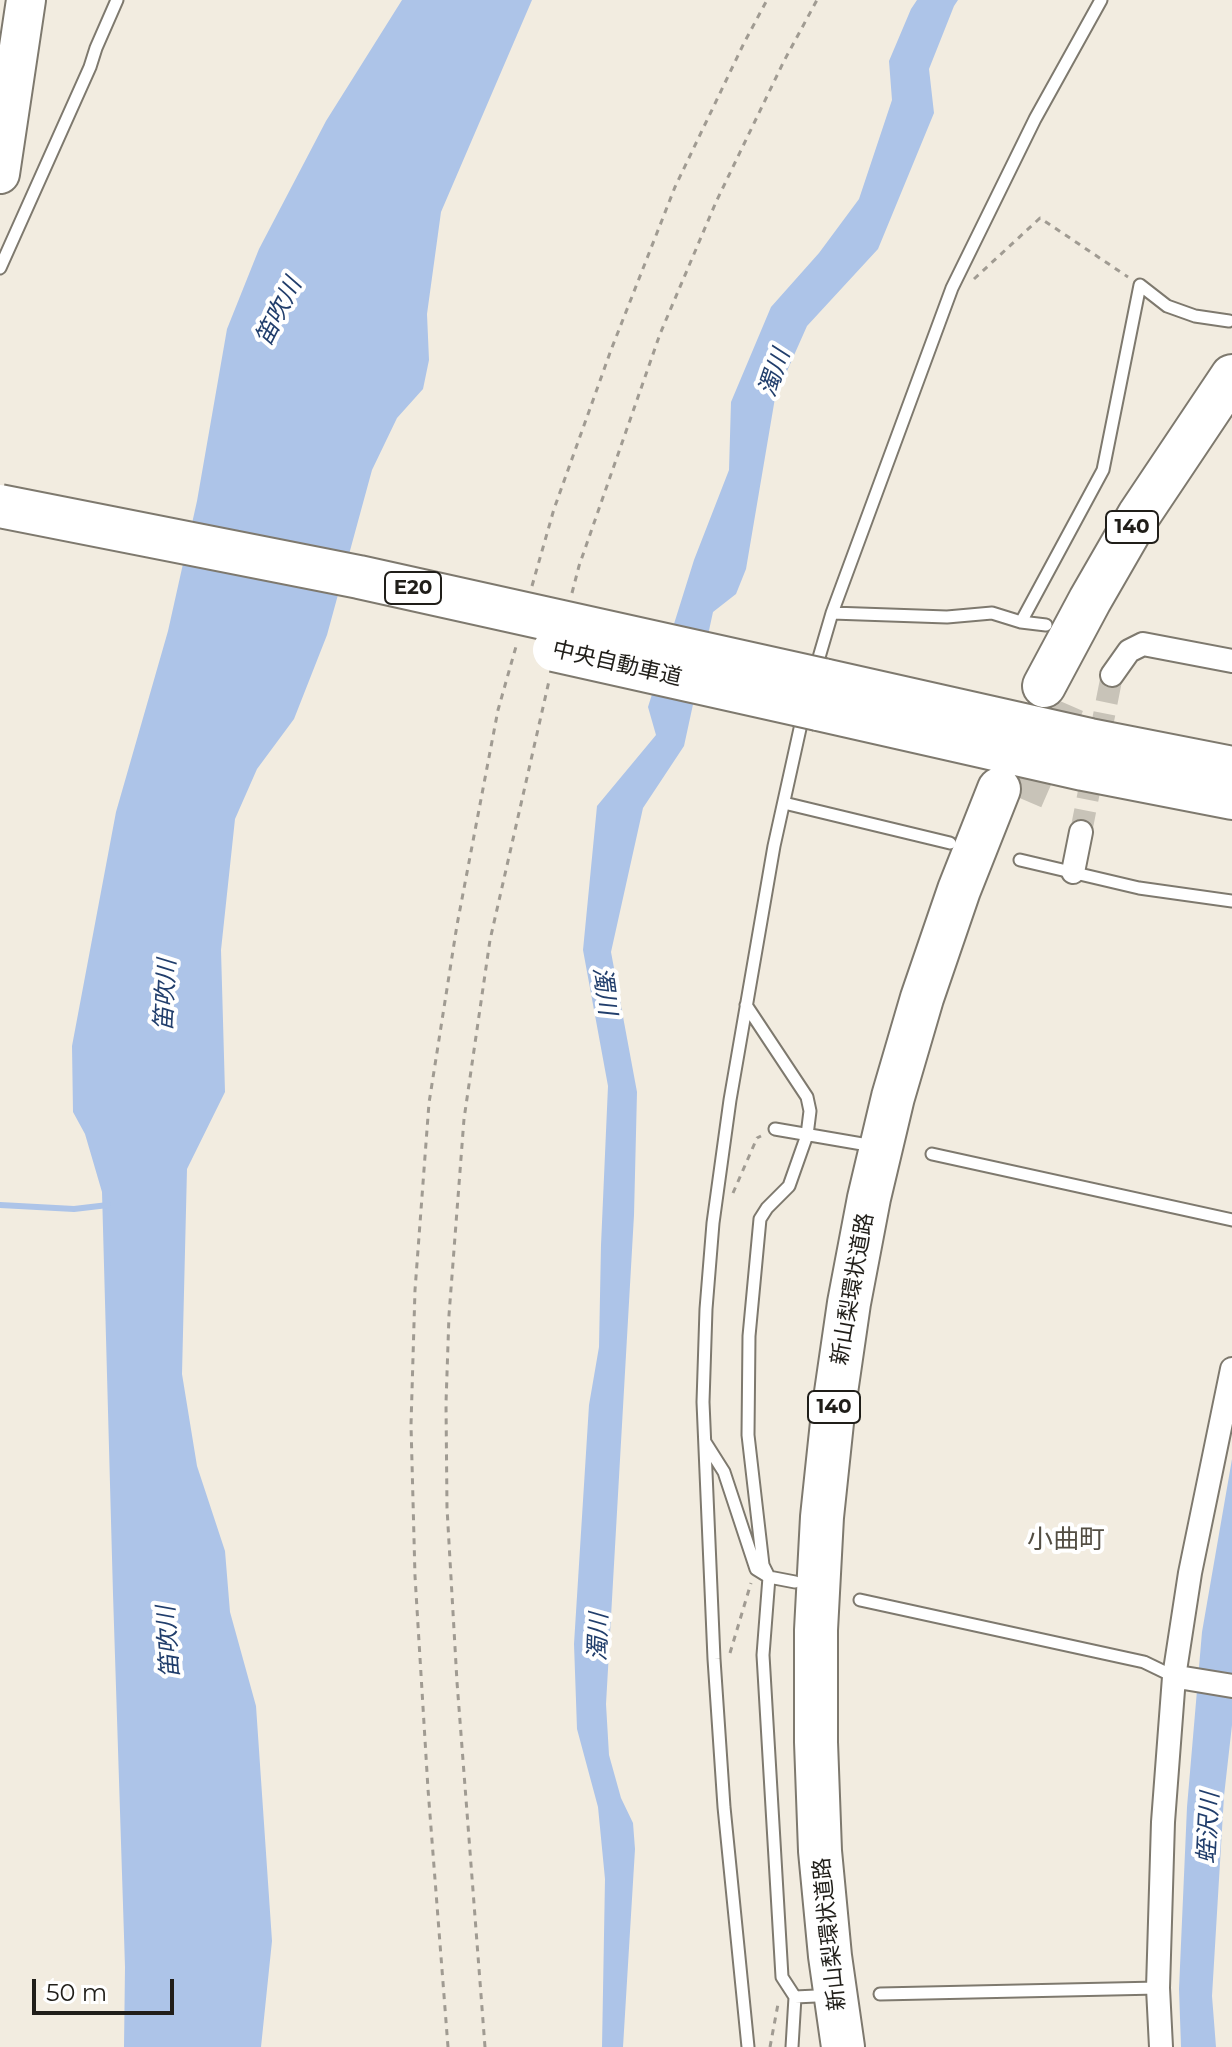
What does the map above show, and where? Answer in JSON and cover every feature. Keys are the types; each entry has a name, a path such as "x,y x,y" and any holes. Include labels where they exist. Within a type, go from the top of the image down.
{"highway":[{"path":"0,174 26,0"},
{"name":"140","path":"1232,376 1139,515 1090,600 1056,691 1110,613 1158,529 1232,415"},
{"name":"中央自動車道","path":"0,506 359,577 815,692 1083,769 1232,798"},
{"name":"中央自動車道","path":"0,535 357,606 1232,768"},
{"name":"新山梨環状道路","path":"843,2047 820,1851 816,1742 816,1630 822,1517 833,1413 860,1243 893,1097 926,984 959,890 1010,794 985,897 950,1002 894,1211 860,1420 844,1622 843,1738 848,1853 870,2047"}],"street":[{"path":"1112,675 1125,647 1143,644 1232,661"},
{"path":"1073,872 1081,832"},
{"path":"1161,2047 1158,1988 1163,1822 1190,1573 1232,1369"},
{"path":"1179,1678 1232,1686"}],"lane":[{"path":"0,268 117,0"},
{"path":"748,2047 724,1807 703,1402 713,1223 746,1005 774,846 800,725 815,692 832,613 952,288 1035,119 1101,0"},
{"path":"1021,622 1103,470 1140,285 1167,306 1195,316 1229,321"},
{"path":"832,613 947,617 992,613 1021,622 1046,625"},
{"path":"784,803 950,843"},
{"path":"1020,860 1139,888 1232,901"},
{"path":"746,1005 807,1097 810,1111 807,1135 789,1186 760,1219 749,1336 748,1435 763,1565 769,1577 763,1655 782,1977 795,1997 792,2047"},
{"path":"775,1129 868,1145"},
{"path":"932,1154 1232,1220"},
{"path":"705,1441 724,1472 756,1569 769,1577 795,1582"},
{"path":"860,1600 1144,1662 1179,1678"},
{"path":"880,1994 1158,1988"},
{"path":"795,1997 816,1996"}],"path":[{"path":"530,595 554,509 669,202 767,0"},
{"path":"572,596 579,566 660,334 716,202 817,0"},
{"path":"952,288 976,279 1040,218 1140,285"},
{"path":"448,2047 415,1576 411,1425 415,1290 429,1103 457,925 498,710 518,638"},
{"path":"485,2047 447,1508 449,1315 464,1119 490,940 552,669"},
{"path":"713,1223 724,1215 757,1138 775,1129"},
{"path":"716,1690 734,1645 756,1569"}],"water":[{"name":"笛吹川","path":"402,0 532,0 441,212 427,314 429,360 423,389 397,418 372,470 327,635 294,719 257,769 235,819 221,950 225,1092 187,1169 182,1374 197,1466 225,1551 230,1612 256,1706 272,1941 261,2047 124,2047 125,1967 102,1192 85,1134 73,1112 72,1046 116,812 168,631 197,501 227,329 259,249 326,121"},
{"name":"濁川","path":"917,0 958,0 929,69 934,113 878,249 807,326 775,398 746,569 736,594 713,612 684,746 643,808 611,952 637,1092 634,1215 606,1704 609,1755 621,1798 633,1823 635,1849 623,2047 602,2047 605,1879 598,1807 577,1729 574,1644 589,1405 599,1347 608,1086 583,950 597,806 656,735 648,707 694,560 729,470 731,402 771,307 819,253 859,199 892,100 889,61"},
{"name":"蛭沢川","path":"1232,1459 1232,1725 1224,1796 1212,1996 1216,2047 1181,2047 1179,1989 1187,1807 1202,1632"}],"waterway":[{"path":"0,1205 74,1209 108,1205"}],"tunnel":[{"path":"1081,832 1112,675"},
{"path":"1022,799 1067,695"}],"district":[{"name":"小曲町","path":"1066,1540"}]}
